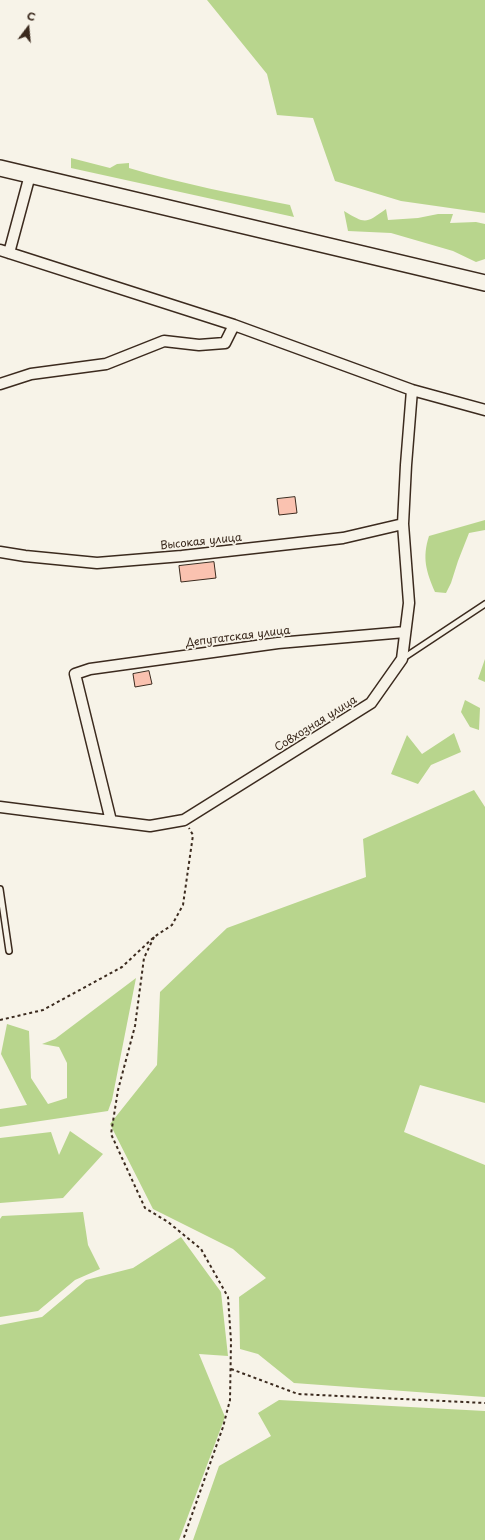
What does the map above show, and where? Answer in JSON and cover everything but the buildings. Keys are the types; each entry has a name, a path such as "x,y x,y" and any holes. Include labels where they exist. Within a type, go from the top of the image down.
{"street":[{"path":"0,168 485,283"},
{"path":"30,175 4,252 234,325 412,390 485,410"},
{"path":"0,384 31,374 106,364 164,341 199,344 225,343 234,325"},
{"name":"Совхозная улица","path":"0,807 150,826 184,820 371,703 402,659 409,603 403,524 412,390"},
{"name":"Высокая улица","path":"0,552 97,563 182,556 343,538 403,524"},
{"name":"Депутатская улица","path":"111,821 75,674 90,669 270,644 405,632"}],"lane":[{"path":"402,659 485,604"},
{"path":"0,889 10,951"}],"path":[{"path":"0,1020 43,1010 122,966 154,937 172,925 183,905 193,835 184,820"},
{"path":"154,937 144,958 135,1026 118,1090 111,1134 145,1208 168,1222 201,1249 228,1297 231,1340 230,1400 223,1427 183,1540"},
{"path":"231,1369 298,1394 485,1403"}],"green space":[{"path":"207,0 485,0 485,213 401,201 335,181 313,118 277,115 267,74"},
{"path":"71,158 110,168 117,164 129,163 129,168 169,179 290,205 294,217 71,168"},
{"path":"386,209 388,220 418,218 438,214 453,214 450,223 476,222 485,224 485,259 476,262 453,251 391,233 348,231 344,211 361,220 369,220"},
{"path":"485,520 485,530 469,533 446,593 435,592 427,571 425,558 429,536"},
{"path":"485,659 485,682 478,679"},
{"path":"465,700 480,708 479,730 470,727 461,712"},
{"path":"454,733 461,752 431,765 418,784 391,774 407,735 422,754"},
{"path":"474,790 485,807 485,1103 420,1085 404,1132 485,1165 485,1397 294,1383 258,1354 240,1349 239,1297 266,1278 233,1249 153,1209 110,1124 157,1065 160,992 227,928 366,877 363,839"},
{"path":"136,978 112,1100 108,1111 0,1127 0,1109 27,1105 1,1054 7,1024 29,1031 31,1078 48,1104 67,1098 67,1063 59,1047 42,1044 55,1039"},
{"path":"70,1131 103,1154 63,1198 0,1203 0,1138 51,1132 59,1155"},
{"path":"83,1212 88,1245 100,1269 75,1280 38,1311 0,1317 0,1219 2,1216"},
{"path":"181,1237 221,1292 228,1356 199,1354 225,1417 179,1540 0,1540 0,1325 42,1317 86,1280 133,1268"},
{"path":"279,1400 485,1411 485,1540 193,1540 219,1466 271,1436 258,1413"}]}
